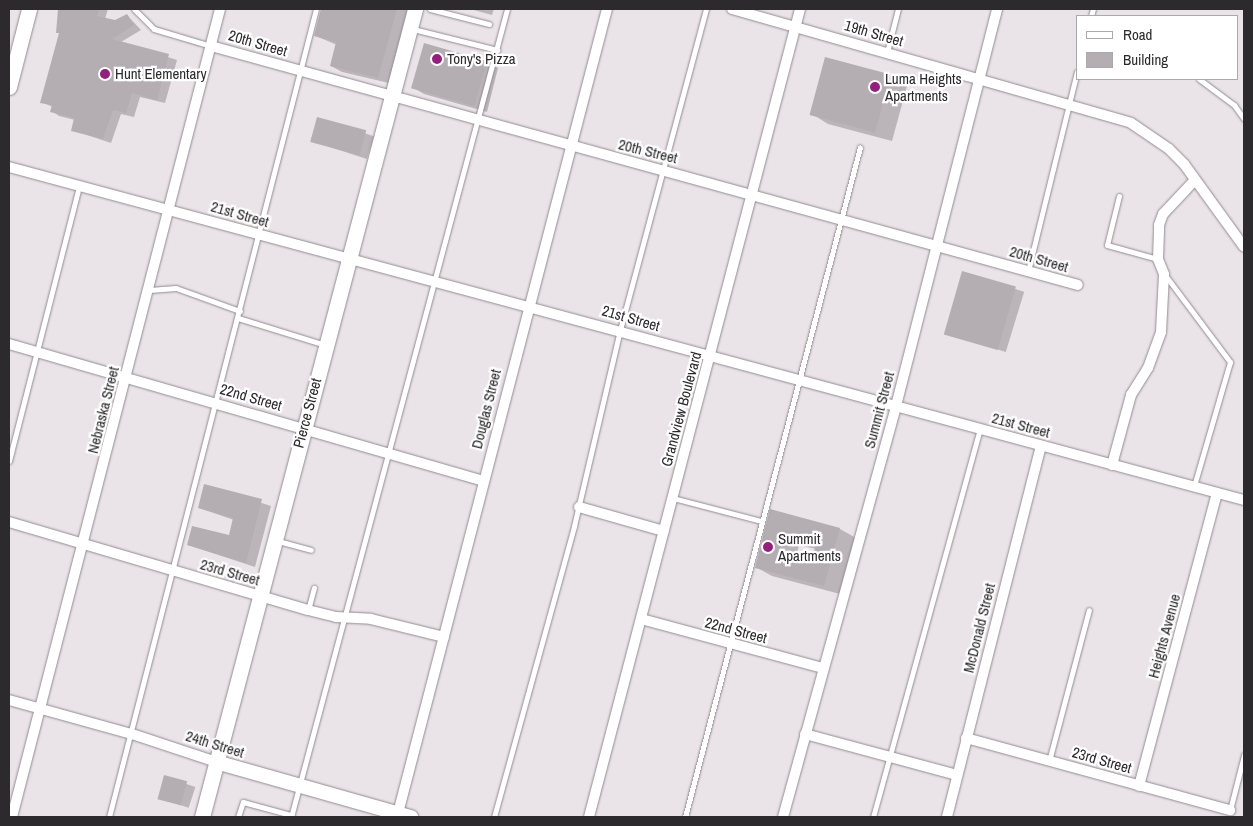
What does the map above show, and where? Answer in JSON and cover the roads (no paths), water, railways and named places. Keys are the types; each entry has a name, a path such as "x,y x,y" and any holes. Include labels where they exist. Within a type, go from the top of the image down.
{"main road":[{"path":"9,87 29,9"},
{"name":"Pierce Street","path":"202,817 261,596 303,427 415,9"}],"street":[{"name":"Nebraska Street","path":"12,817 127,377 220,9"},
{"name":"Douglas Street","path":"402,816 444,637 569,147 608,9"},
{"name":"19th Street","path":"732,9 1131,123 1169,149 1196,180 1244,247"},
{"name":"Grandview Boulevard","path":"590,817 800,9"},
{"name":"Summit Street","path":"783,817 896,406 997,9"},
{"name":"20th Street","path":"211,46 480,120 569,147 664,170 1078,285"},
{"name":"21st Street","path":"9,166 348,260 620,330 710,358 801,380 1244,500"},
{"path":"1112,465 1131,395 1148,368 1162,332 1164,274 1158,259 1159,224 1163,214 1196,180"},
{"name":"22nd Street","path":"9,344 303,427 484,481"},
{"name":"McDonald Street","path":"947,817 1041,446"},
{"name":"Heights Avenue","path":"1139,786 1217,493"},
{"path":"579,507 664,531"},
{"name":"23rd Street","path":"9,522 83,546 308,610 336,617 345,615 444,637"},
{"name":"22nd Street","path":"641,620 823,668"},
{"name":"24th Street","path":"9,700 132,734 216,762 402,816"},
{"path":"805,734 957,774"},
{"name":"23rd Street","path":"966,738 1230,810"}],"lane":[{"path":"134,9 154,29 211,46"},
{"path":"109,817 132,734 171,571 240,311 316,9"},
{"path":"430,9 489,24"},
{"path":"238,817 243,802 291,816 388,453 480,120 507,9"},
{"path":"494,817 579,507 620,330 706,9"},
{"path":"887,52 898,9"},
{"path":"410,28 497,50"},
{"path":"1028,271 1076,76"},
{"path":"1200,80 1234,106 1244,119"},
{"path":"686,817 732,644 761,521 801,380 843,220 860,147"},
{"path":"9,460 79,186"},
{"path":"1119,196 1107,245 1158,259"},
{"path":"1164,274 1230,362 1194,486"},
{"path":"149,290 176,288 240,311"},
{"path":"238,318 325,345"},
{"path":"873,817 980,429"},
{"path":"672,498 761,521"},
{"path":"275,540 311,550"},
{"path":"308,610 314,588"},
{"path":"1049,761 1089,610"},
{"path":"1230,810 1244,755"}],"place":[{"name":"Tony's Pizza","path":"437,59"},
{"name":"Hunt Elementary","path":"105,74"},
{"name":"Luma Heights Apartments","path":"875,87"},
{"name":"Summit Apartments","path":"768,547"}]}
